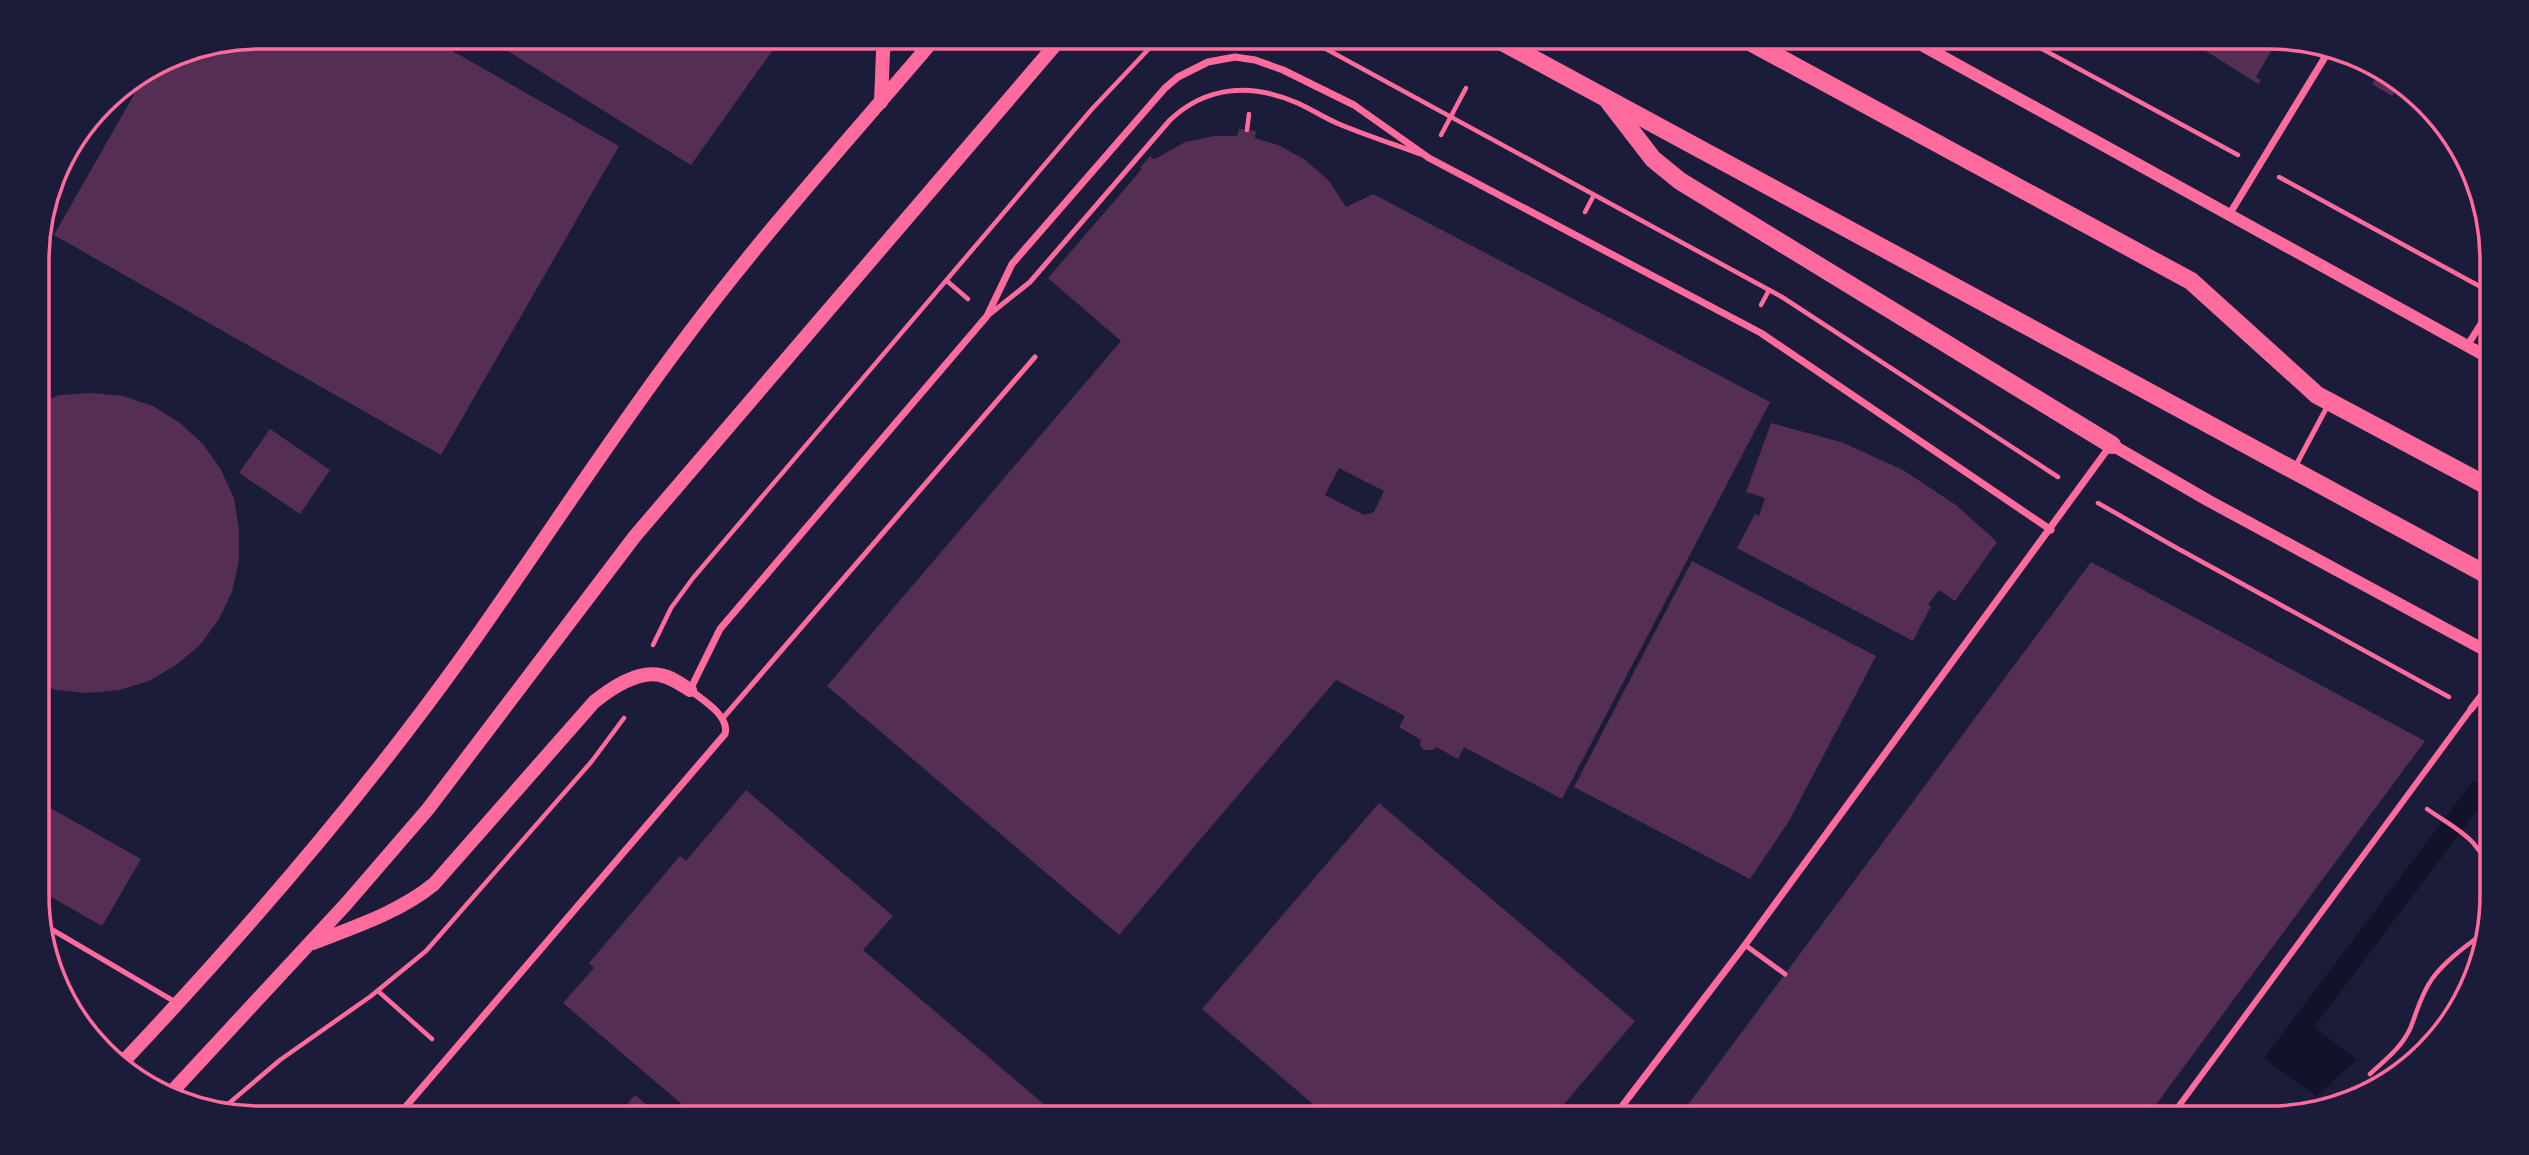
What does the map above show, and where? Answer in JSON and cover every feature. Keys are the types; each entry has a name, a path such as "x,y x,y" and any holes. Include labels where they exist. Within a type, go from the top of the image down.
{"main road":[{"path":"881,102 884,49"},
{"path":"127,1058 274,894 392,749 464,653 685,338 777,223 926,49"},
{"path":"176,1088 309,945 428,809 635,536 1052,49"},
{"path":"1515,49 2480,571"},
{"path":"1763,49 2190,281 2317,395 2480,482"},
{"path":"1605,97 1646,150 1680,181 2112,445"},
{"path":"309,945 391,910 426,890 453,865 594,702 609,691 642,676 659,674 690,690"}],"street":[{"path":"1929,49 2480,353"},
{"path":"406,1106 720,740 727,727 723,718 690,690 720,629 987,316 1012,264 1139,116 1178,77 1209,62 1241,57 1273,66 1354,105 1429,158 1760,334 2050,530"},
{"path":"2229,215 2325,57"},
{"path":"2467,346 2480,325"},
{"path":"1622,1106 1745,945 2112,445 2221,508 2480,648"},
{"path":"2179,1106 2480,697"}],"lane":[{"path":"987,316 1030,282 1170,120 1190,104 1206,96 1227,90 1277,96 1293,101 1338,124 1429,158"},
{"path":"723,718 1035,357"},
{"path":"2293,470 2330,402"},
{"path":"52,930 177,1003"},
{"path":"1745,945 1785,974"}],"path":[{"path":"230,1104 280,1060 412,964 443,932 592,761 620,725 658,632 671,608 693,578 1092,110 1149,49"},
{"path":"1326,49 1782,297 2078,490 2175,547 2471,709"},
{"path":"1429,158 1466,88"},
{"path":"1247,130 1250,109"},
{"path":"2439,817 2480,849"},
{"path":"2370,1074 2391,1055 2405,1037 2431,981 2454,955 2475,939"},
{"path":"378,991 450,1055"}],"shaded area":[{"path":"2473,781 2480,785 2480,810 2478,809 2314,1027 2378,1075 2337,1095 2320,1099 2264,1058"}],"pier":[{"path":"2359,1057 2381,1073 2337,1095 2313,1099"}],"building":[{"path":"247,49 449,49 619,146 441,455 54,235 137,89 180,65 219,53"},
{"path":"504,49 773,49 691,165"},
{"path":"2203,49 2272,49 2256,77 2261,80 2258,84"},
{"path":"2376,78 2395,92 2392,96 2372,84"},
{"path":"1239,129 1256,131 1255,138 1278,145 1304,159 1329,181 1346,207 1373,194 1770,402 1562,799 1464,747 1458,759 1436,747 1433,750 1424,750 1420,746 1421,740 1399,727 1405,716 1336,680 1119,935 827,686 1121,341 1048,278 1142,169 1140,168 1150,156 1157,158 1185,142 1215,136 1237,136","holes":["1339,468 1384,491 1374,512 1364,515 1325,495"]},
{"path":"92,393 123,396 153,406 180,423 203,444 221,470 234,498 239,529 239,561 232,592 219,619 200,645 176,665 149,681 119,690 87,693 49,687 49,399 60,395"},
{"path":"1771,423 1841,442 1903,470 1956,505 1997,542 1955,601 1939,590 1928,605 1931,606 1913,641 1737,548 1755,514 1759,516 1765,498 1746,492"},
{"path":"270,429 330,470 300,514 239,473"},
{"path":"1692,561 1876,656 1789,821 1750,879 1574,787"},
{"path":"2091,562 2425,741 2155,1106 1687,1106"},
{"path":"746,790 893,916 863,950 1046,1106 684,1106 563,1003 594,968 589,963 680,856 686,861"},
{"path":"1379,803 1635,1021 1562,1106 1315,1106 1202,1009"},
{"path":"49,807 141,859 102,926 49,896"},
{"path":"635,1095 648,1106 625,1106"}]}
